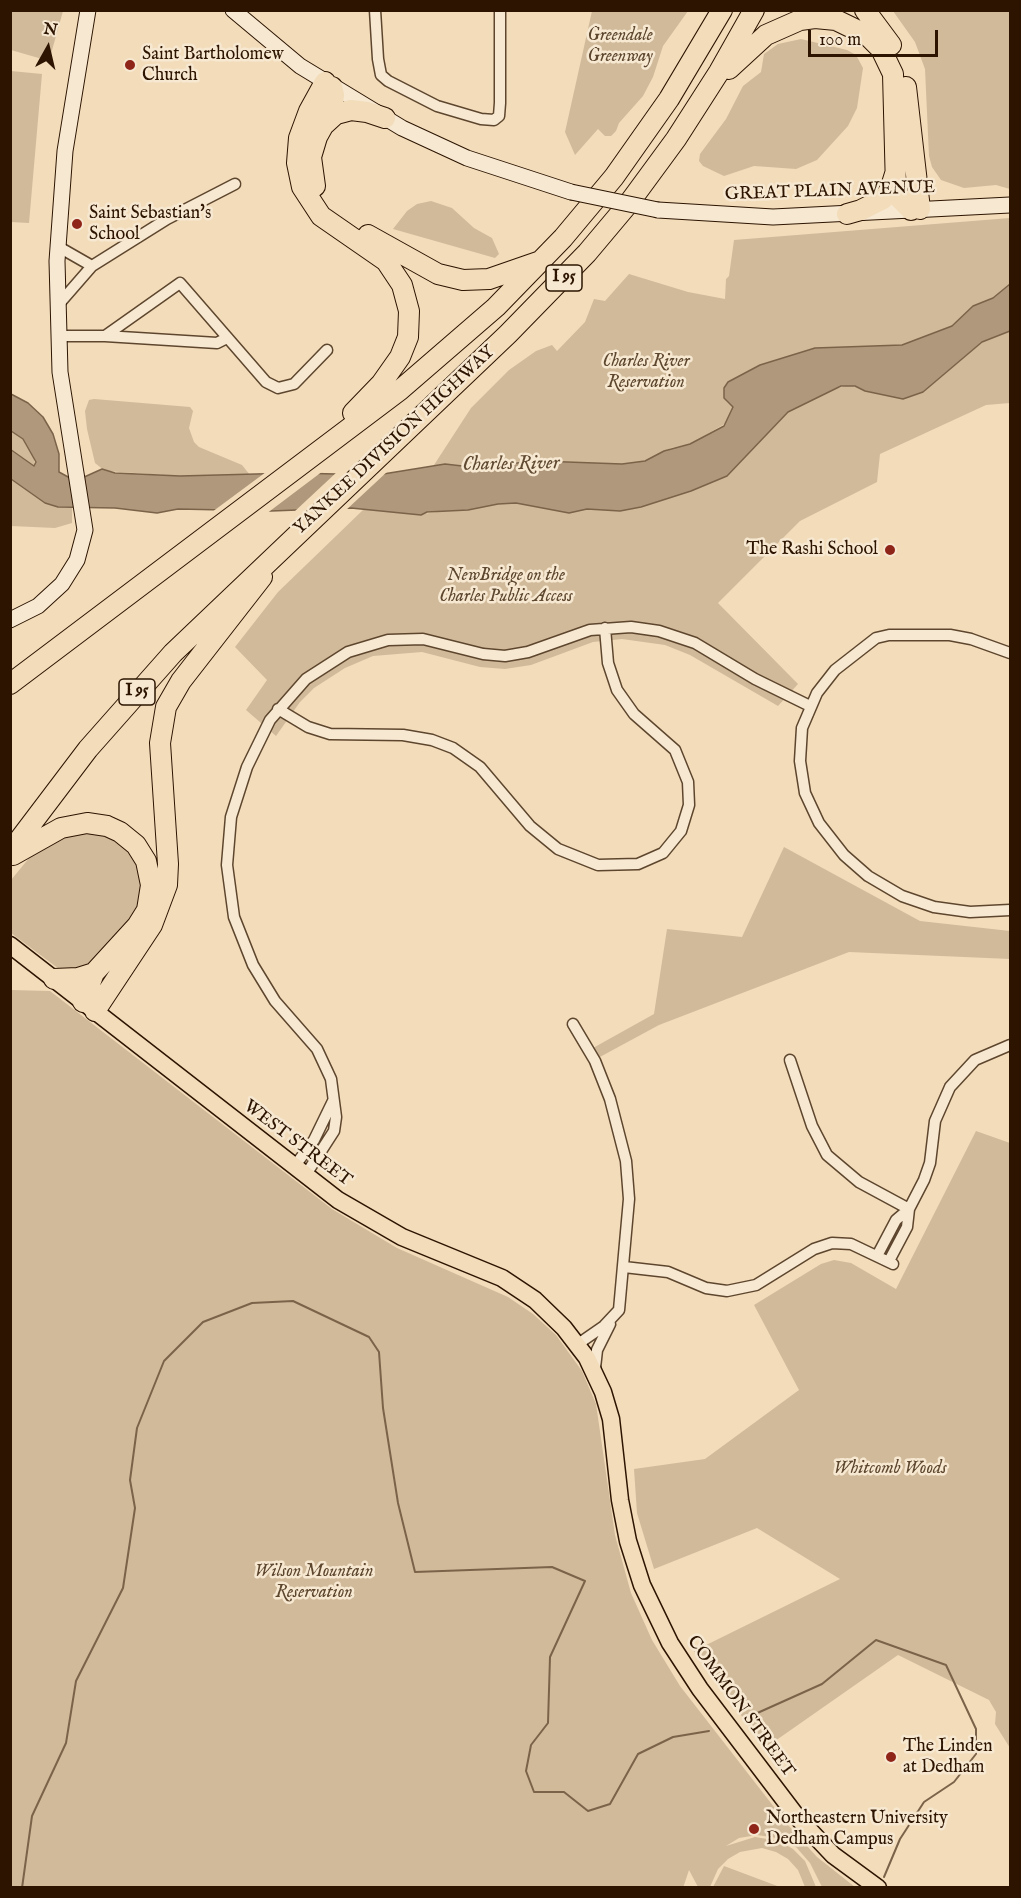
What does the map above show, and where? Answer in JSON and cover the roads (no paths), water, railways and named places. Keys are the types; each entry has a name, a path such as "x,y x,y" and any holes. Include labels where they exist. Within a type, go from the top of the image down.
{"highway":[{"name":"YANKEE DIVISION HIGHWAY","path":"10,684 322,449 450,349 542,261 594,201 633,151 678,85 722,10"},
{"name":"YANKEE DIVISION HIGHWAY","path":"10,854 59,785 125,705 206,619 526,317 576,265 648,179 710,87 754,10"},
{"path":"865,10 895,52 902,68 915,210"},
{"path":"710,87 759,39 778,28 815,18 849,24 877,45 893,74 897,194 915,210"},
{"path":"329,85 333,104 320,130 311,157 313,180 322,201 343,220 431,270 454,279 489,279 542,261"},
{"path":"322,449 392,370 404,350 409,324 405,292 390,266 374,251 321,216 302,187 297,163 299,138 309,111 329,85"},
{"path":"320,130 332,117 351,110 368,112 385,118"},
{"path":"847,214 883,199 890,190 895,174"},
{"path":"89,1007 152,924 167,885 168,864 160,743 166,707 181,681 251,594 288,542"},
{"path":"10,854 61,828 87,823 107,826 120,832 143,855 151,885 147,910 137,926 94,973 78,978 54,979"},
{"path":"89,1007 94,973"}],"main road":[{"path":"10,620 38,606 66,578 81,549 84,515 64,402 58,336 57,246 70,112 88,10"},
{"name":"GREAT PLAIN AVENUE","path":"233,10 283,53 329,85 385,118 467,158 571,192 658,210 745,216 847,214 1011,204"},
{"name":"WEST STREET","path":"10,945 299,1171 375,1224 502,1278 535,1300 578,1344"},
{"name":"COMMON STREET","path":"578,1344 596,1374 611,1419 620,1500 628,1541 642,1585 667,1638 699,1689 798,1818 833,1855 878,1887"}],"street":[{"path":"375,10 378,59 383,76 405,91 437,106 481,119 494,120 499,116 500,103 500,10"},
{"path":"58,305 92,266 167,219 235,184"},
{"path":"57,246 92,266"},
{"path":"105,336 180,283 266,382 278,388 294,384 327,350"},
{"path":"58,336 105,336 217,343 227,338"},
{"path":"278,710 308,727 330,734 403,735 447,745 480,767 530,826 558,849 573,857 598,865 638,864 663,853 681,831 688,812 688,782 675,750 634,714 616,690 609,670 605,628"},
{"path":"299,1171 334,1131 331,1079 321,1055 275,1002 253,966 237,926 229,891 227,849 234,806 252,756 278,710 314,672 339,657 369,644 396,639 423,639 483,654 505,656 528,652 569,636 605,628 640,628 677,636 704,647 754,679 810,706"},
{"path":"1011,653 957,636 879,636 835,670 821,687 810,706 800,743 803,786 819,823 849,860 881,885 925,904 961,911 1011,909"},
{"name":"COMMON STREET","path":"573,1024 603,1079 626,1161 629,1199 621,1299 616,1314 597,1350 596,1374"},
{"path":"624,1267 668,1272 706,1288 727,1291 756,1285 808,1252 826,1244 851,1244 891,1263 906,1227 909,1209 929,1168 935,1121 946,1094 960,1074 975,1060 1011,1045"},
{"path":"790,1060 812,1126 827,1155 859,1182 909,1209"},
{"path":"877,1256 896,1221 909,1209"},
{"path":"578,1344 616,1314"}],"water":[{"name":"Charles River","path":"1010,284 1010,331 982,342 923,392 903,399 865,391 855,386 841,386 788,412 727,476 691,491 641,507 620,511 587,509 569,513 516,503 468,510 427,512 421,515 351,508 271,511 178,509 157,513 115,508 58,507 45,503 11,479 10,449 34,466 36,462 23,439 11,431 11,394 28,403 43,417 53,434 59,454 59,472 70,478 82,478 102,469 115,473 180,476 294,473 377,475 445,464 471,467 540,461 622,464 645,461 664,451 690,444 724,426 733,407 724,398 724,388 728,382 760,365 815,348 902,345 952,326 973,306 993,298"}],"waterway":[{"path":"22,1888 32,1816 66,1743 76,1681 123,1588 135,1508 130,1480 137,1428 164,1361 203,1322 252,1303 293,1301 369,1337 379,1352 383,1408 398,1503 415,1572 552,1567 585,1581 550,1657 548,1723 531,1745 526,1771 534,1792 564,1792 588,1811 610,1804 638,1754 673,1737 709,1731"},
{"path":"744,1719 822,1684 876,1640 946,1665 976,1729 976,1754 954,1782 924,1802 900,1839 884,1877"}],"place":[{"name":"Saint Bartholomew Church","path":"130,65"},
{"name":"Saint Sebastian's School","path":"77,224"},
{"name":"The Rashi School","path":"890,550"},
{"name":"The Linden at Dedham","path":"891,1757"},
{"name":"Northeastern University Dedham Campus","path":"754,1829"}],"park label":[{"name":"Greendale Greenway","path":"620,46"},
{"name":"Charles River Reservation","path":"646,372"},
{"name":"NewBridge on the Charles Public Access","path":"506,586"},
{"name":"Whitcomb Woods","path":"890,1469"},
{"name":"Wilson Mountain Reservation","path":"314,1582"}]}
